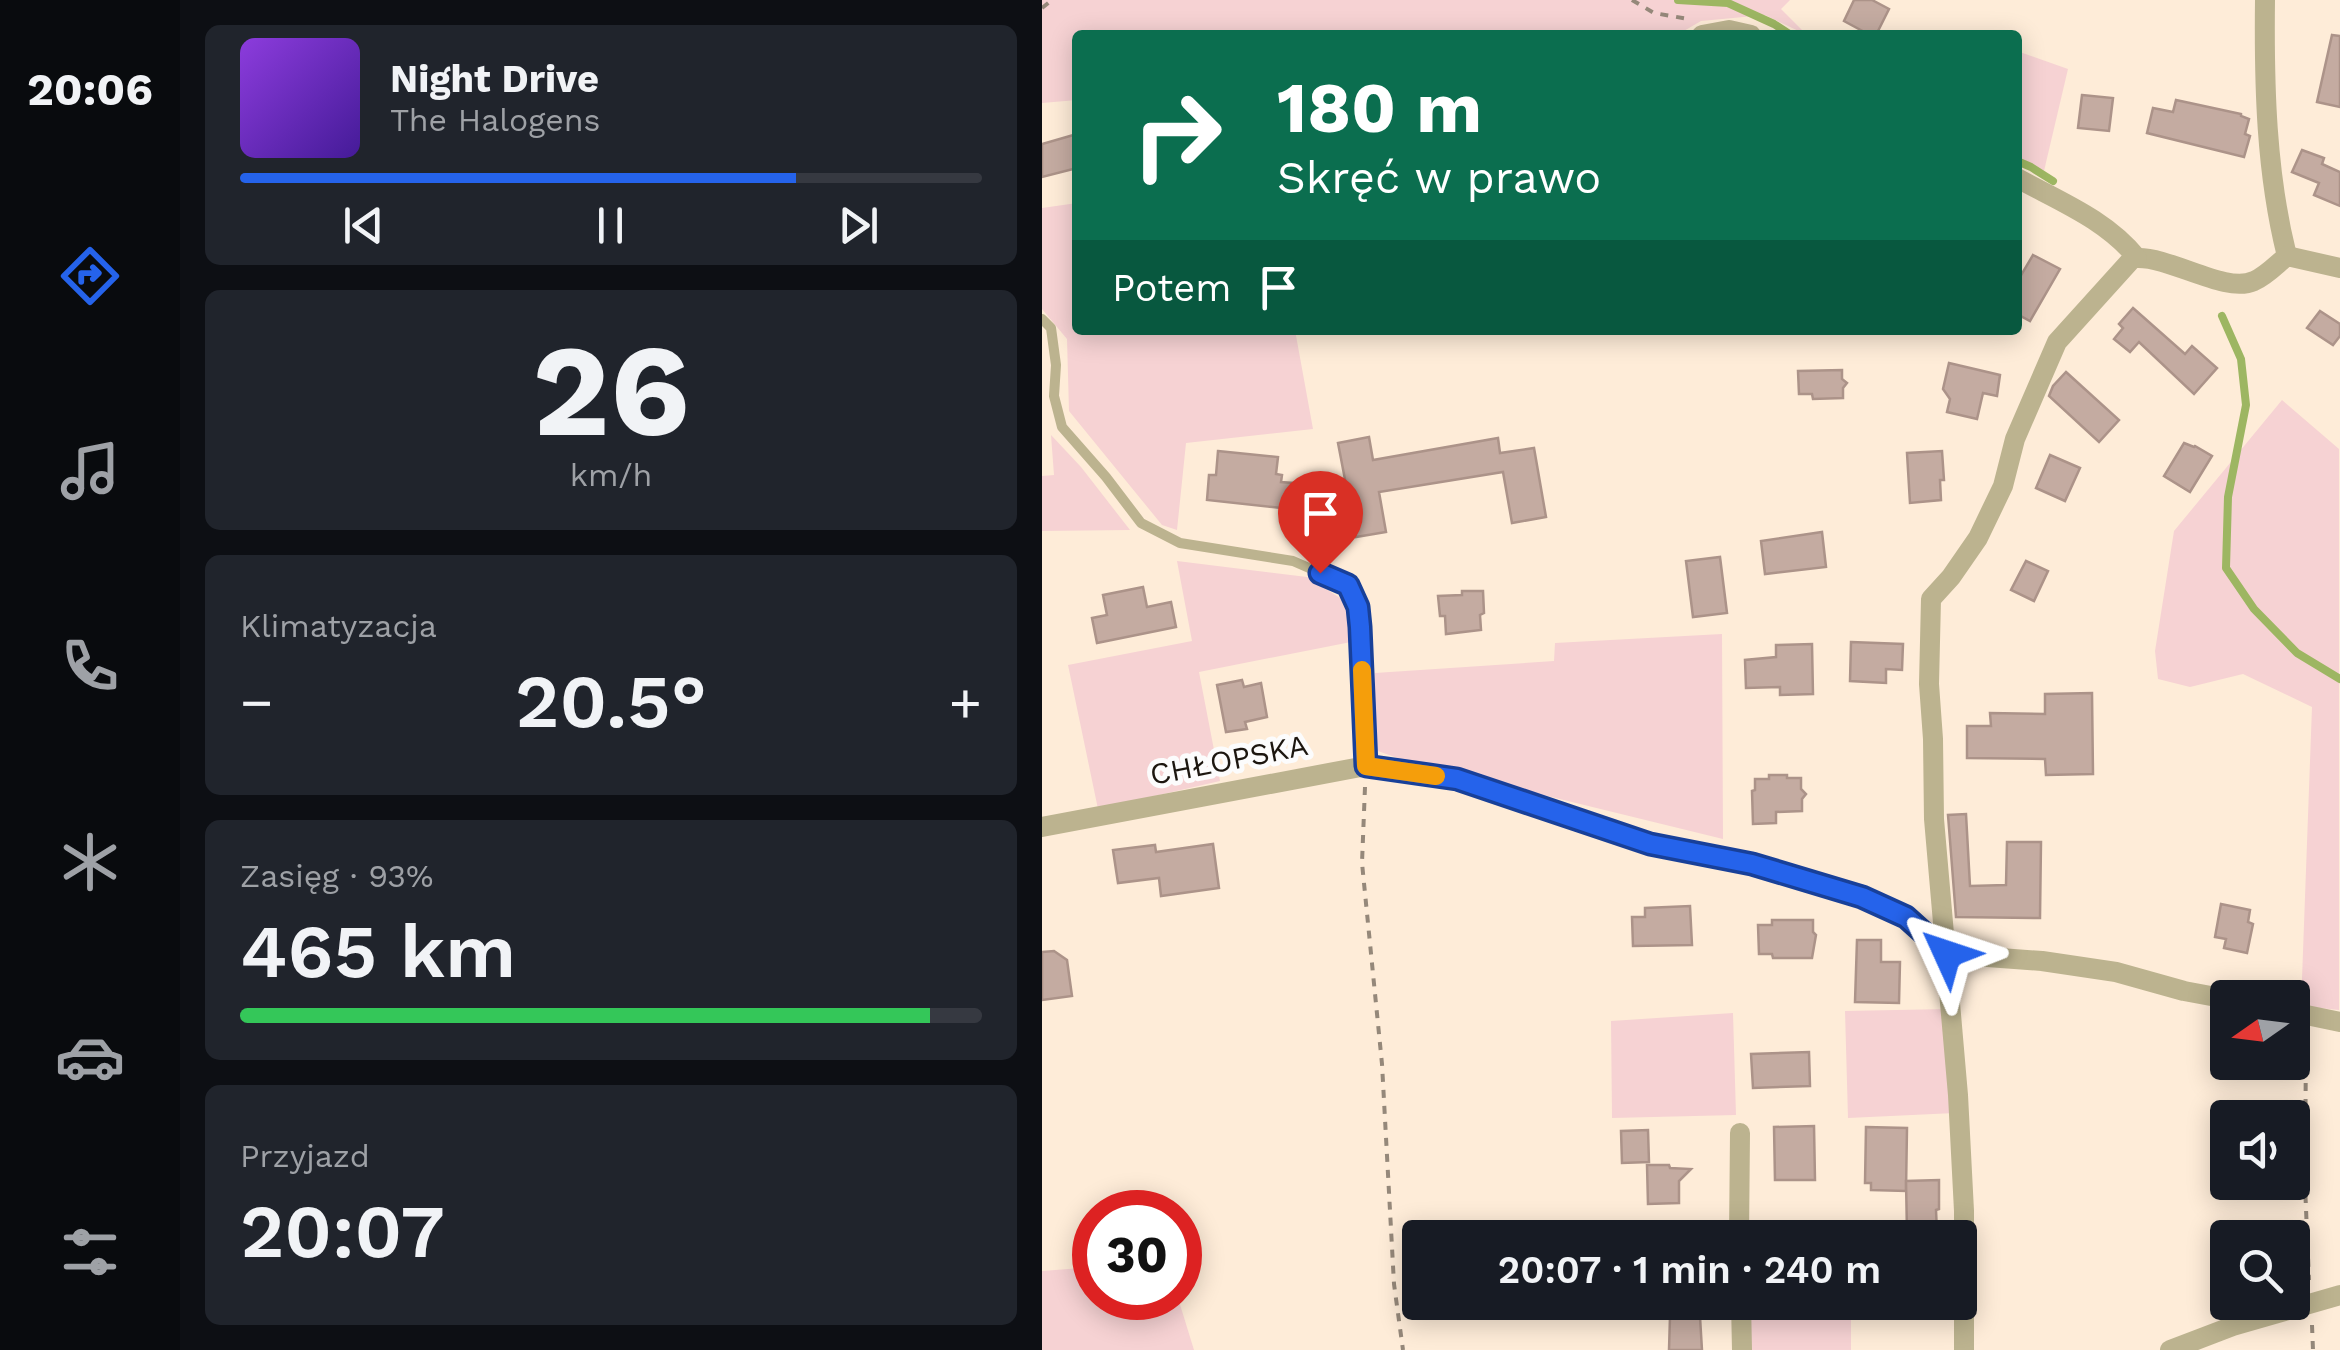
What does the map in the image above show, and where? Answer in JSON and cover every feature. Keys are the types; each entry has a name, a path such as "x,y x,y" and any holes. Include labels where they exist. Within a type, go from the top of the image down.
{"street":[{"path":"2265,0 2266,98 2276,216 2286,256"},
{"path":"2022,181 2094,219 2124,242 2137,258"},
{"path":"1964,1350 1964,1210 1958,1095 1934,819 1931,599 1978,538 2003,486 2015,439 2057,342 2132,259 2152,258 2228,283 2253,282 2286,256"},
{"path":"2286,256 2340,268"},
{"name":"CHŁOPSKA","path":"1042,826 1366,766 1457,779 1650,844 1752,864 1862,897 1906,917 1947,954"},
{"path":"1947,954 2042,961 2116,972 2210,996"},
{"path":"2310,1015 2339,1022"},
{"path":"1740,1132 1740,1220"},
{"path":"2310,1304 2340,1296"},
{"path":"1741,1320 1742,1350"},
{"path":"2170,1350 2254,1320"}],"lane":[{"path":"1042,318 1051,328 1056,365 1054,396 1062,427 1141,524 1180,544 1293,560 1348,585 1358,607 1360,627 1366,766"}],"path":[{"path":"1042,8 1052,0"},
{"path":"1632,0 1665,16 1712,21 1729,30"},
{"path":"1366,766 1362,863 1382,1064 1394,1284 1403,1350"},
{"path":"2301,1080 2306,1220"},
{"path":"2310,1304 2314,1350"}],"shaded area":[{"path":"1042,0 1790,0 1781,9 1802,30 1765,15 1701,21 1686,30 1072,30 1072,100 1042,103"},
{"path":"2022,53 2068,69 2044,171 2022,162"},
{"path":"1072,204 1072,335 1296,335 1313,429 1186,443 1177,530 1162,525 1069,411 1067,339 1042,309 1042,208"},
{"path":"2282,400 2339,449 2339,1010 2310,1007 2310,980 2302,980 2312,707 2243,674 2190,687 2158,679 2155,651 2174,531"},
{"path":"1051,435 1130,530 1042,531 1042,476 1054,475"},
{"path":"1177,561 1307,577 1348,603 1351,642 1199,672 1220,781 1098,809 1068,665 1192,641"},
{"path":"1722,634 1723,839 1412,763 1375,750 1375,673 1554,661 1555,643"},
{"path":"1947,1009 1955,1113 1848,1118 1845,1011"},
{"path":"1733,1013 1736,1115 1612,1118 1611,1021"},
{"path":"1072,1269 1072,1320 1185,1320 1194,1350 1042,1350 1042,1271"},
{"path":"1744,1320 1851,1320 1851,1350 1745,1350"}],"building":[{"path":"1854,0 1872,0 1889,9 1878,30 1861,30 1844,21"},
{"path":"2332,35 2340,36 2340,107 2317,102"},
{"path":"2082,95 2113,98 2109,131 2078,128"},
{"path":"2176,100 2249,119 2245,134 2250,136 2244,157 2147,133 2153,108 2173,112"},
{"path":"1072,135 1072,169 1042,177 1042,144"},
{"path":"2302,150 2324,158 2322,164 2340,172 2340,206 2314,195 2319,183 2292,172"},
{"path":"2033,255 2060,269 2030,321 2022,317 2022,274"},
{"path":"2133,308 2185,354 2192,346 2217,368 2194,394 2139,342 2130,352 2114,339 2123,328 2119,324"},
{"path":"2320,311 2340,324 2340,336 2333,345 2307,328"},
{"path":"1949,363 2000,375 1997,396 1983,393 1977,419 1947,412 1950,399 1943,389"},
{"path":"1842,370 1842,379 1847,383 1843,398 1813,399 1812,394 1799,394 1798,371"},
{"path":"2066,372 2119,420 2099,442 2049,396"},
{"path":"1369,437 1373,460 1498,438 1500,453 1534,448 1546,517 1512,523 1503,472 1379,492 1386,532 1356,537 1338,443"},
{"path":"2184,443 2212,456 2190,492 2164,476"},
{"path":"1218,451 1278,457 1276,474 1282,475 1281,482 1293,483 1291,509 1207,500 1209,475 1216,475"},
{"path":"1942,451 1941,500 1910,503 1907,453"},
{"path":"2050,455 2080,468 2065,501 2036,488"},
{"path":"1822,532 1826,567 1765,574 1761,541"},
{"path":"1720,557 1727,613 1693,617 1686,561"},
{"path":"2026,561 2048,571 2034,601 2011,590"},
{"path":"1143,587 1147,607 1171,602 1176,627 1097,643 1092,618 1107,615 1103,595"},
{"path":"1462,591 1483,591 1481,630 1446,634 1438,596 1462,595"},
{"path":"1851,642 1903,644 1902,670 1886,669 1886,683 1850,681"},
{"path":"1812,644 1813,694 1780,695 1780,687 1746,688 1745,660 1776,657 1776,645"},
{"path":"1242,680 1244,687 1261,683 1267,717 1245,722 1247,729 1226,732 1217,685"},
{"path":"2092,693 2093,774 2046,775 2045,759 1967,758 1967,726 1991,726 1990,713 2045,714 2045,694"},
{"path":"1769,775 1801,778 1801,789 1806,794 1802,811 1776,812 1776,823 1753,824 1755,779 1769,779"},
{"path":"1966,814 1970,886 2006,885 2007,842 2041,842 2040,918 1956,917 1948,815"},
{"path":"1213,844 1219,888 1161,896 1159,878 1118,883 1113,850 1155,845 1156,852"},
{"path":"2221,904 2250,910 2248,922 2253,924 2247,953 2224,948 2226,939 2215,937"},
{"path":"1690,906 1692,945 1633,946 1632,917 1645,917 1645,908"},
{"path":"1772,920 1813,920 1816,935 1812,958 1759,954 1758,925 1772,925"},
{"path":"1857,940 1881,940 1881,962 1900,962 1899,1003 1855,1002"},
{"path":"1054,951 1067,960 1072,996 1042,1000 1042,952"},
{"path":"1809,1052 1810,1086 1753,1088 1751,1054"},
{"path":"1814,1126 1815,1180 1775,1180 1774,1127"},
{"path":"1866,1127 1907,1128 1906,1191 1871,1190 1871,1183 1865,1183"},
{"path":"1648,1130 1649,1162 1622,1163 1621,1131"},
{"path":"1647,1165 1691,1169 1679,1181 1679,1203 1648,1204"},
{"path":"1939,1180 1936,1220 1907,1220 1906,1181"},
{"path":"1670,1320 1700,1320 1702,1350 1669,1350"}],"waterway":[{"path":"1678,0 1728,3 1783,30"},
{"path":"2022,163 2053,181"},
{"path":"2222,316 2241,359 2246,405 2228,497 2226,568 2254,609 2297,653 2340,679"}],"slow traffic":[{"path":"1362,670 1366,766 1436,776"}],"route":[{"path":"1320,573 1348,585 1358,607 1366,766 1457,779 1650,844 1752,864 1862,897 1906,917 1947,954"}]}
